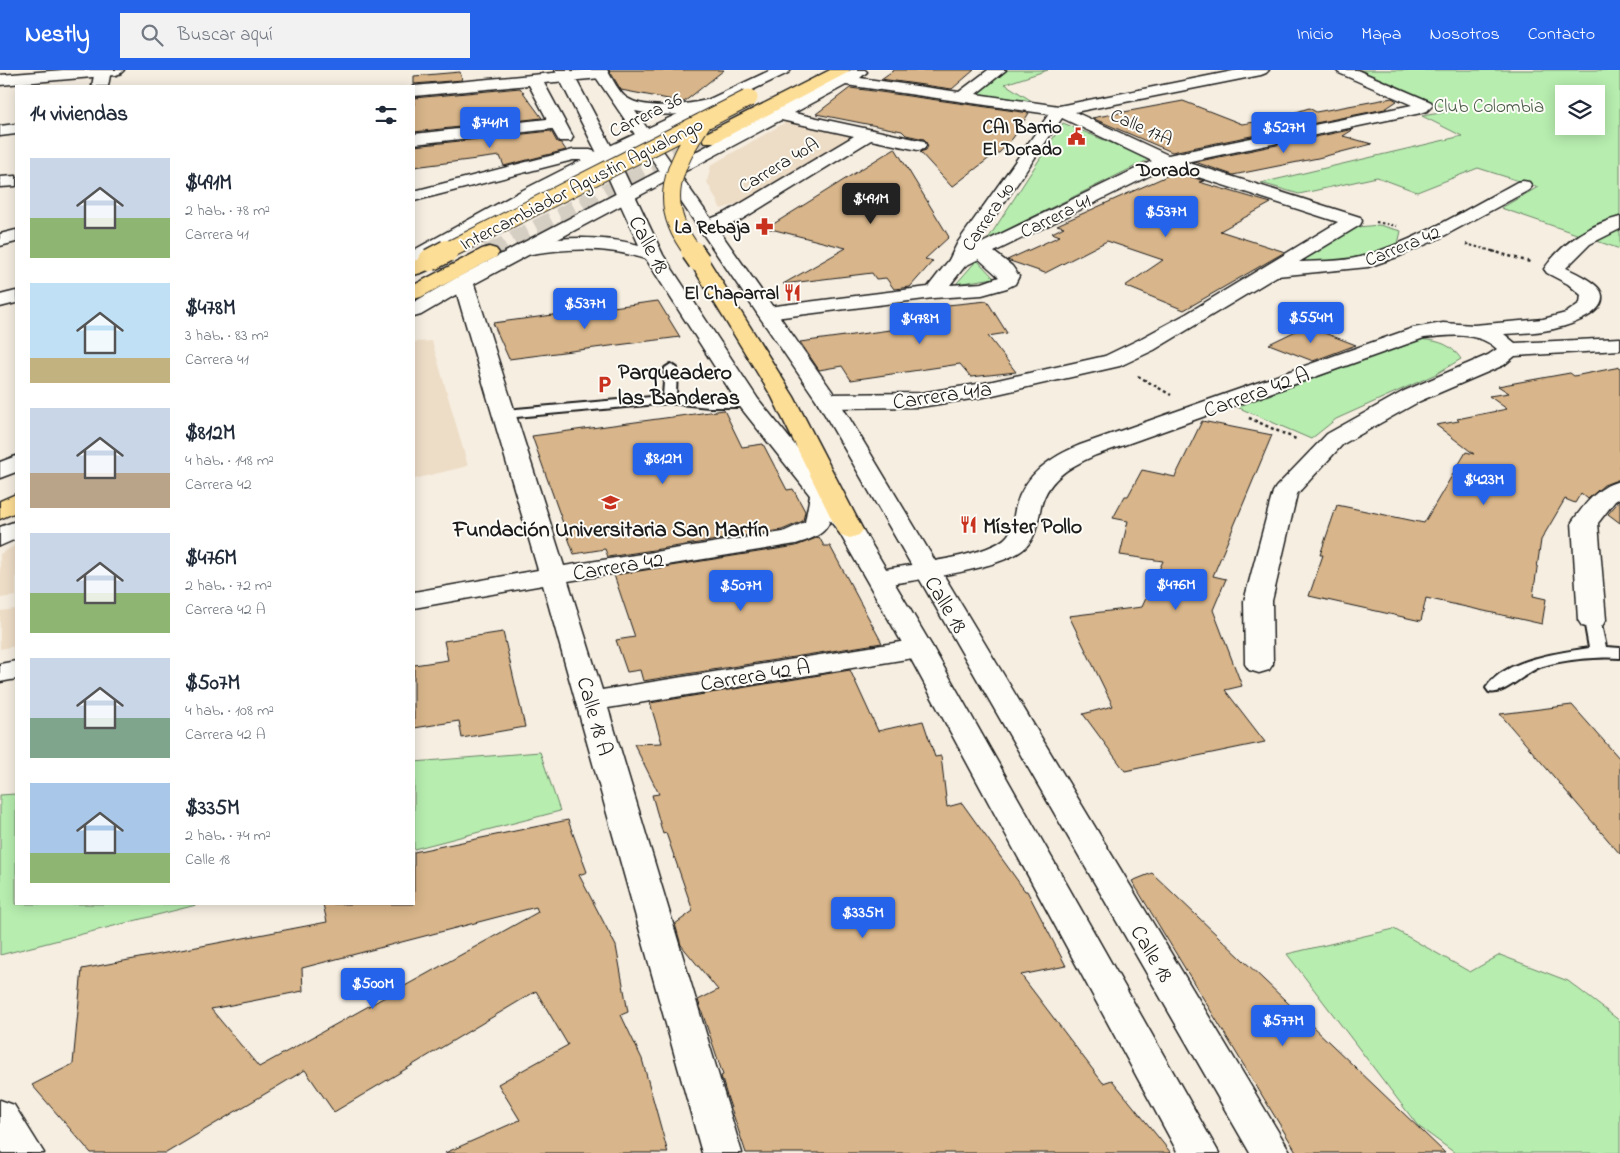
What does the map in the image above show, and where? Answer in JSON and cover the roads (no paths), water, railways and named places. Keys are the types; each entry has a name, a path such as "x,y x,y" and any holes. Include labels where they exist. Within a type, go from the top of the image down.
{"main road":[{"name":"Intercambiador Agustin Agualongo","path":"419,262 703,122 749,98 790,72"},
{"path":"710,138 842,75"},
{"path":"703,122 688,143 675,170 670,198 677,229 699,261 783,397 850,530"},
{"name":"Intercambiador Agustin Agualongo","path":"415,292 488,253"},
{"path":"0,491 15,483"},
{"path":"0,511 15,503"}],"street":[{"path":"415,310 463,282 778,114 842,75 862,70"},
{"path":"962,96 998,70"},
{"path":"842,75 1059,111 1261,70"},
{"name":"Carrera 41","path":"958,262 974,246 1166,161 1421,108 1426,105 1344,70"},
{"path":"415,91 534,79 565,73 600,71"},
{"name":"Calle 18","path":"600,71 828,401 1271,1153"},
{"name":"Carrera 36","path":"572,164 607,156 644,135 790,72"},
{"name":"Calle 18","path":"565,73 607,156 653,255 748,403 850,530 919,648 1199,1153"},
{"path":"0,80 106,74"},
{"path":"534,79 559,123 572,164"},
{"path":"620,100 633,106 653,110 697,108 715,103"},
{"name":"Calle 17A","path":"1059,111 1166,161 1352,221"},
{"name":"Carrera 40","path":"974,246 1059,111"},
{"path":"778,114 918,145"},
{"path":"415,139 559,123"},
{"path":"0,131 15,129"},
{"name":"Carrera 40A","path":"707,227 732,217 869,134"},
{"path":"419,262 525,196 572,164"},
{"path":"415,196 572,164"},
{"path":"0,182 15,181"},
{"name":"Carrera 42","path":"1271,271 1361,262 1393,252 1433,234 1523,186"},
{"path":"525,196 542,193 561,193 577,196 588,201 592,208 587,216"},
{"name":"Carrera 42","path":"1055,374 1112,361 1146,345 1352,221"},
{"path":"1472,331 1544,325 1573,317 1590,305 1591,293 1575,280 1554,269 1580,241 1620,223"},
{"path":"0,240 15,236"},
{"path":"525,249 559,243 594,242 627,246 653,255"},
{"path":"767,313 934,292 989,288 1000,285 1008,280 1009,276 1005,270 974,246"},
{"name":"Carrera 40","path":"934,292 958,262"},
{"name":"Calle 18 A","path":"463,282 592,701 722,1153"},
{"path":"0,301 15,297"},
{"name":"Carrera 42 A","path":"879,578 992,554 1014,545 1026,526 1029,502 1040,482 1056,464 1088,450 1420,332 1438,330 1472,331 1505,343 1510,350"},
{"path":"1259,664 1258,601 1285,492 1335,438 1412,396 1496,360 1510,350 1620,344"},
{"name":"Carrera 41a","path":"828,401 920,400 984,390 1055,374"},
{"path":"0,471 15,464"},
{"path":"1592,620 1585,522 1606,496 1620,488"},
{"name":"Carrera 42","path":"415,600 554,575 787,539 813,530 820,520 822,495"},
{"path":"0,538 15,530"},
{"name":"Carrera 42 A","path":"592,701 919,648"},
{"path":"0,673 15,670"},
{"path":"0,1116 24,1153"}],"lane":[{"path":"669,399 671,368"},
{"path":"505,414 669,399 709,403 748,403"},
{"path":"1592,620 1598,651"},
{"path":"1495,688 1508,678 1535,663 1598,651 1620,653"}],"tunnel":[{"path":"490,252 710,138"}],"place":[{"name":"CAI Barrio El Dorado","path":"1076,137"},
{"name":"La Rebaja","path":"764,226"},
{"name":"El Chaparral","path":"793,292"},
{"name":"Parqueadero las Banderas","path":"604,384"},
{"name":"Fundación Universitaria San Martín","path":"611,503"},
{"name":"Míster Pollo","path":"969,525"}],"district":[{"name":"Dorado","path":"1168,169"}],"park label":[{"name":"Club Colombia","path":"1489,105"}]}
